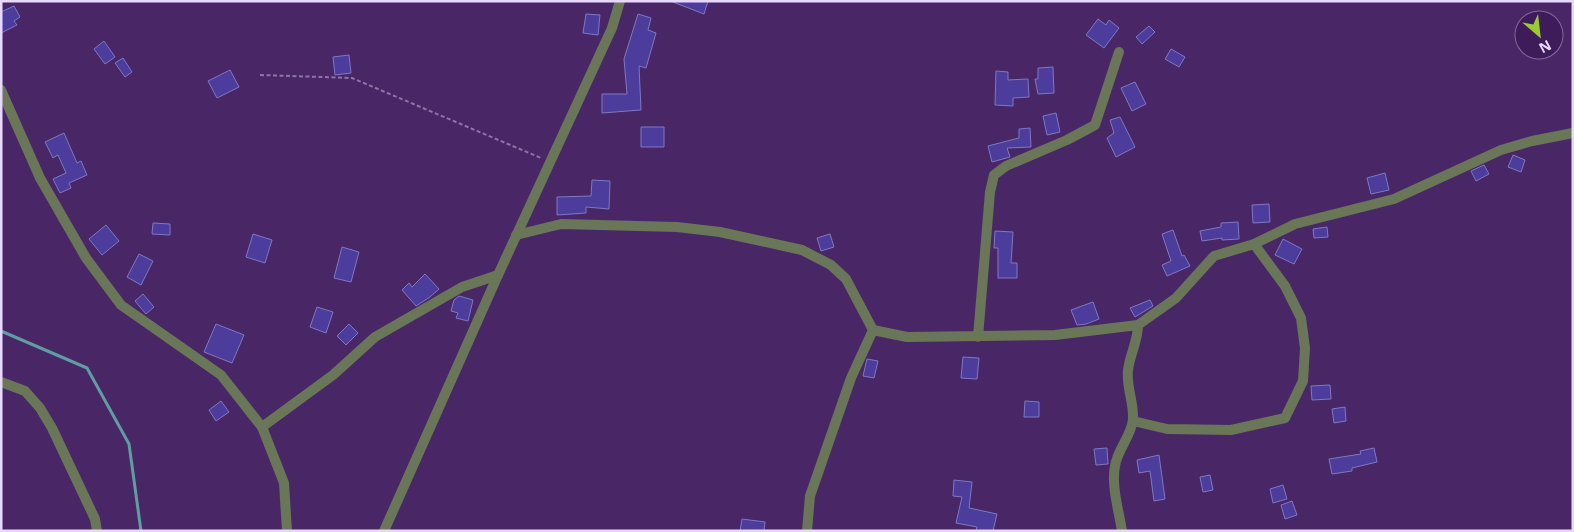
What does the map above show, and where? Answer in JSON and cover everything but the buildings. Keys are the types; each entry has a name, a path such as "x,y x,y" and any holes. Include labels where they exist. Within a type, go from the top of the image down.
{"street":[{"path":"384,531 516,235 612,28 620,1"},
{"path":"978,336 990,192 994,175 1006,166 1067,140 1094,126 1119,52"},
{"path":"1,90 40,178 86,258 121,305 221,376 262,427 284,483 287,531"},
{"path":"873,330 907,337 1055,336 1138,325 1176,298 1214,256 1254,244 1294,224 1394,199 1501,150 1532,141 1573,133"},
{"path":"516,235 562,224 678,227 720,232 802,250 831,265 846,279 873,330"},
{"path":"1133,421 1167,429 1231,430 1285,418 1303,381 1306,348 1301,318 1285,286 1254,244"},
{"path":"262,427 333,375 375,337 462,287 498,275"},
{"path":"1122,531 1119,512 1115,502 1114,465 1133,421 1133,402 1128,386 1128,369 1138,335 1138,325"},
{"path":"807,531 810,496 851,378 873,330"},
{"path":"1,382 25,391 40,408 52,428 95,519 97,531"}],"path":[{"path":"260,75 352,78 550,162"}],"waterway":[{"path":"1,331 87,368 129,444 141,531"}]}
